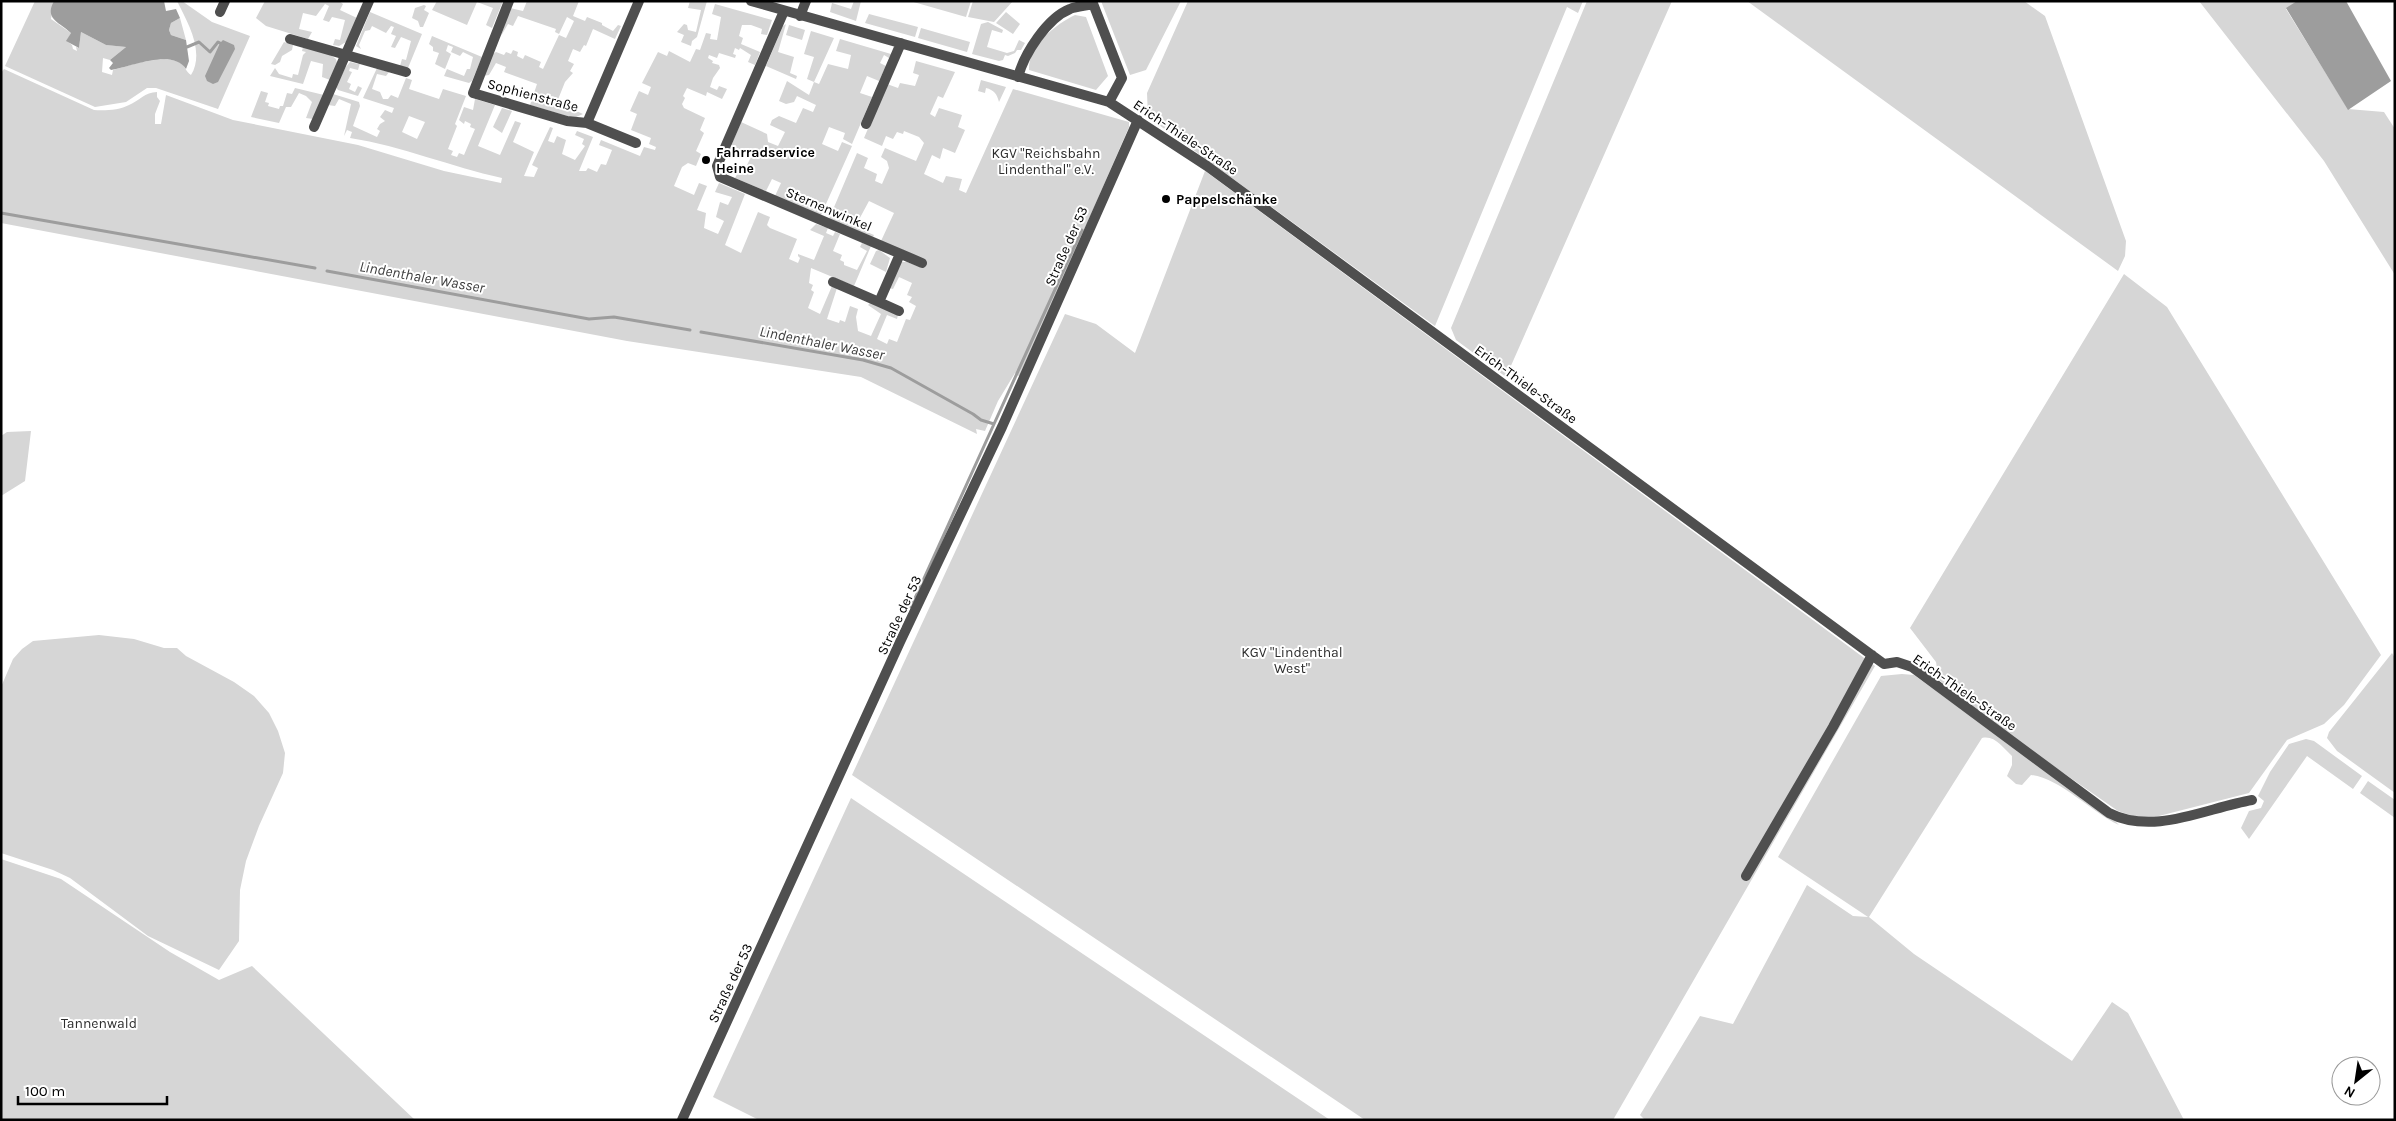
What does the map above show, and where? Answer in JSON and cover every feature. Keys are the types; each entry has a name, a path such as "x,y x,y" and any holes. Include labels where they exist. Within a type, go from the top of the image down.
{"street":[{"path":"220,12 225,1"},
{"path":"314,127 370,1"},
{"name":"Sophienstraße","path":"509,1 472,93 567,121 587,122 636,143"},
{"name":"Sophienstraße","path":"587,122 639,1"},
{"name":"Erich-Thiele-Straße","path":"751,1 1109,102 1207,166 1884,664 1897,662 1912,667 2120,819 2149,823 2252,800"},
{"path":"800,16 806,1"},
{"path":"1018,77 1030,49 1054,21 1070,9 1093,3 1122,78 1109,102"},
{"name":"Sternenwinkel","path":"784,11 717,166 720,177 922,263"},
{"path":"290,39 346,53 406,72"},
{"path":"866,124 901,43"},
{"name":"Straße der 53","path":"682,1120 900,642 1002,427 1138,120"},
{"path":"878,302 900,254"},
{"path":"833,282 899,311"},
{"path":"1746,876 1833,727 1872,655"}],"green space":[{"path":"35,1 54,1 51,19 71,33 67,41 72,45 73,49 77,51 76,47 79,48 81,32 106,45 126,47 110,60 103,58 102,72 112,75 113,70 147,61 166,59 181,63 191,75 195,66 196,47 190,28 177,1 182,1 212,22 250,36 218,109 156,88 147,88 126,102 95,107 5,66"},
{"path":"265,1 339,1 343,4 340,10 357,18 346,42 339,46 333,45 335,39 340,40 345,20 332,17 329,22 323,20 329,6 325,4 316,16 303,13 299,29 312,32 308,39 266,26 256,18"},
{"path":"437,1 503,1 492,28 486,25 493,8 477,2 467,25 432,10"},
{"path":"527,1 579,1 573,16 585,21 587,17 602,23 602,25 613,31 618,25 621,26 615,39 593,29 586,46 584,45 580,52 573,49 568,61 574,64 570,71 573,73 565,82 557,102 583,114 574,118 530,105 537,84 504,72 506,67 496,63 489,75 483,76 493,54 496,52 504,55 506,52 511,54 513,50 518,52 517,56 523,59 525,55 541,62 539,67 543,69 559,35 566,38 574,21 567,17 559,34 555,32 556,29 518,16 513,26 508,24 501,36 510,8 523,11"},
{"path":"690,1 707,1 697,37 692,41 691,46 681,42 684,35 677,32 684,24 687,25 688,30 696,32 701,10 688,8"},
{"path":"854,1 861,1 856,21 830,12 832,3 851,9"},
{"path":"910,1 971,1 966,17"},
{"path":"973,1 1013,1 994,22 968,17"},
{"path":"1101,1 1181,1 1146,70 1130,75"},
{"path":"1188,1 1583,1 1578,13 1567,7 1435,326 1148,117 1147,93"},
{"path":"1587,1 1672,1 1506,377 1456,340 1451,328"},
{"path":"1747,1 2024,1 2045,16 2126,241 2125,256 2118,271"},
{"path":"2199,1 2297,1 2286,9 2348,109 2384,112 2395,129 2395,275 2324,161"},
{"name":"KGV \"Reichsbahn Lindenthal\" e.V.","path":"715,4 772,20 767,35 761,34 762,29 751,25 742,25 739,36 743,38 741,44 760,52 755,65 748,62 751,55 740,48 739,50 735,48 733,54 736,55 735,58 719,53 717,58 709,55 708,58 713,61 712,63 719,65 720,68 713,78 710,87 717,90 719,86 727,89 722,99 707,92 706,96 687,88 682,104 684,108 705,118 700,130 704,133 696,151 701,154 696,166 688,163 682,167 674,186 694,195 699,183 707,186 697,210 706,213 704,228 718,234 724,221 716,217 720,202 728,205 732,197 715,192 719,183 745,194 725,245 741,253 758,212 770,217 767,225 770,228 797,239 789,259 798,263 800,258 798,254 814,260 824,236 810,230 816,224 828,228 826,233 833,236 835,232 840,234 833,251 842,255 840,260 844,262 844,265 857,270 867,251 860,247 862,243 871,246 854,286 811,268 809,283 813,285 811,290 814,292 808,308 820,314 832,286 837,288 827,319 839,323 840,320 845,322 850,306 858,309 856,317 858,331 871,336 881,314 868,305 870,303 898,315 897,319 887,315 877,339 887,344 889,339 897,342 906,319 910,320 916,306 909,302 912,297 907,295 912,283 899,277 893,289 889,288 901,262 907,262 922,268 925,260 881,241 894,213 869,201 855,227 874,235 873,237 829,219 857,153 868,158 864,168 877,174 875,181 882,184 889,168 887,161 881,157 885,148 916,161 924,143 919,137 904,131 903,134 897,132 893,139 886,136 882,146 864,138 887,84 898,88 900,83 915,86 919,75 913,73 916,61 955,72 943,98 938,96 930,114 935,117 939,108 962,115 958,127 965,130 955,153 943,148 940,159 932,155 924,174 943,183 946,176 962,179 959,190 966,193 1013,89 1129,122 1129,127 1020,377 1015,373 998,401 985,431 976,429 977,434 861,377 627,341 1,223 1,73 4,69 94,110 121,108 149,93 157,92 157,97 160,101 155,114 155,124 161,124 166,95 233,120 358,145 444,171 501,183 502,178 389,146 350,138 352,132 347,130 344,136 351,104 339,99 335,106 328,105 333,94 359,102 360,106 353,126 377,137 380,131 377,129 385,121 380,117 385,110 392,113 394,108 363,98 377,68 389,72 386,76 377,74 372,89 380,92 383,99 388,99 391,95 398,98 406,78 412,80 409,89 439,99 443,89 466,96 448,149 453,151 451,155 457,157 459,153 464,155 475,129 470,127 471,124 465,121 464,124 459,120 464,107 473,110 475,99 495,105 478,146 500,155 515,121 521,123 513,142 534,152 524,176 534,177 538,168 532,165 550,127 553,128 548,141 554,143 557,136 566,140 562,154 575,160 585,146 582,144 584,139 575,135 577,131 593,137 579,171 586,171 588,168 597,172 601,164 606,165 612,150 599,145 601,140 640,156 644,147 655,150 656,147 649,144 651,138 631,130 637,114 630,111 639,91 648,95 651,87 642,83 658,52 667,56 669,51 690,62 696,49 700,50 706,33 711,34 710,39 717,40 721,17 712,14","holes":["409,116 425,122 417,139 402,132"]},
{"path":"426,6 424,10 429,13 423,27 420,27 418,21 412,18 415,8"},
{"path":"370,12 422,34 408,68 400,66 402,59 406,60 411,41 401,37 395,48 391,47 396,36 391,34 394,27 391,26 386,33 372,26 370,30 365,31 359,45 361,49 356,46"},
{"path":"1006,12 1020,24 1013,34 996,23"},
{"path":"869,14 918,27 915,37 865,23"},
{"path":"1075,15 1086,17 1108,76 1096,90 1029,70 1030,61 1038,44 1052,30"},
{"path":"180,18 186,40 171,35 169,30 171,23"},
{"path":"988,22 1003,30 1002,33 992,30 987,47 1007,53 1014,51 1019,40 1025,43 1021,50 1017,50 1008,56 1005,55 1003,60 999,61 972,54 981,24"},
{"path":"786,24 778,52 794,57 790,73 797,76 796,79 766,66 783,26"},
{"path":"789,25 805,30 802,40 786,35"},
{"path":"921,28 970,42 967,52 918,38"},
{"path":"811,31 834,38 814,82 807,79 814,57 804,54"},
{"path":"432,36 482,57 472,81 469,83 444,76 447,69 464,76 467,69 470,69 473,57 463,52 460,56 451,52 453,47 448,45 446,51 451,54 445,69 435,64 439,53 433,51 433,47 429,44"},
{"path":"840,39 891,54 889,58 884,55 880,63 886,66 879,81 867,76 860,93 872,97 852,144 843,139 845,133 829,127 822,144 838,151 842,142 852,146 821,215 775,196 781,183 772,179 766,191 735,178 739,171 743,173 752,155 737,148 734,156 729,151 741,122 767,134 768,142 778,146 785,132 770,125 772,120 779,116 796,123 803,108 813,112 816,105 797,96 794,102 786,104 779,101 787,81 809,95 814,82 819,84 828,64 848,69 851,55 836,51"},
{"path":"284,42 293,45 292,50 282,56 280,62 275,65 271,64"},
{"path":"303,47 329,54 336,59 337,63 330,80 322,77 323,64 311,61 303,84 270,76 275,68 279,74 292,78 293,74 298,75 303,55 306,52 302,51"},
{"path":"350,62 360,63 358,70 350,68 349,71 352,72 347,82 351,84 349,89 355,92 358,86 362,88 358,96 338,90 336,87"},
{"path":"981,80 1006,87 999,102 993,91 986,88 985,93 978,91"},
{"path":"295,88 324,95 313,119 306,118 312,102 306,96 299,93 291,107 286,107 279,123 251,117 261,91 268,93 265,102 269,103 268,106 279,109 280,106 283,106 287,93 292,94"},
{"path":"502,108 512,111 502,133 493,127"},
{"name":"KGV \"Lindenthal West\"","path":"1205,171 1875,666 1613,1120 1365,1120 852,775 1065,314 1096,324 1135,353"},
{"path":"879,250 890,258 886,272 870,264 876,251"},
{"path":"2124,274 2167,307 2381,655 2344,705 2324,724 2287,740 2249,793 2151,818 2136,817 2118,811 1993,724 1939,680 1936,662 1910,628"},
{"path":"31,431 25,481 1,496 1,436 7,432"},
{"path":"99,635 134,639 164,648 177,648 186,656 234,682 254,696 269,713 278,731 285,753 283,773 259,826 246,861 240,890 239,941 219,970 148,936 70,878 53,870 1,853 1,687 13,659 33,641"},
{"path":"2392,653 2395,658 2395,793 2337,751 2327,738 2329,732"},
{"path":"1914,675 2112,818 2119,825 2053,782 2031,775 2022,785 2016,784 2007,776 2012,765 2012,756 1995,740 1982,738 1869,917 1914,954 2072,1061 2112,1002 2128,1013 2184,1120 1645,1120 1640,1115 1700,1016 1733,1024 1807,885 1853,916 1868,917 1778,857 1881,676"},
{"path":"2306,739 2314,741 2362,776 2353,789 2307,756 2249,839 2241,828 2249,811 2261,808 2264,801 2258,796 2270,772 2289,744"},
{"path":"2368,781 2395,800 2395,818 2360,793"},
{"path":"851,798 1330,1120 759,1120 713,1097"},
{"name":"Tannenwald","path":"1,859 61,879 170,952 219,980 252,966 415,1120 1,1120"}],"shaded area":[{"path":"54,1 164,1 166,11 176,9 180,18 171,23 169,30 171,35 186,40 189,61 186,69 180,63 162,59 111,70 109,68 113,63 110,60 126,47 106,45 81,32 79,48 66,41 71,33 54,20 51,7"},
{"path":"2297,1 2346,1 2391,81 2348,110 2286,8"},
{"path":"223,40 234,45 235,49 218,82 213,84 207,81 205,76"}],"waterway":[{"path":"187,47 199,42 210,52 218,42 220,43"},
{"name":"Lindenthaler Wasser","path":"1,213 315,268"},
{"path":"994,424 1082,230"},
{"name":"Lindenthaler Wasser","path":"327,271 589,319 614,317 690,330"},
{"name":"Lindenthaler Wasser","path":"701,332 863,360 891,368 981,420 994,424 911,607"}],"place":[{"name":"Fahrradservice Heine","path":"706,160"},
{"name":"Pappelschänke","path":"1166,199"}]}
